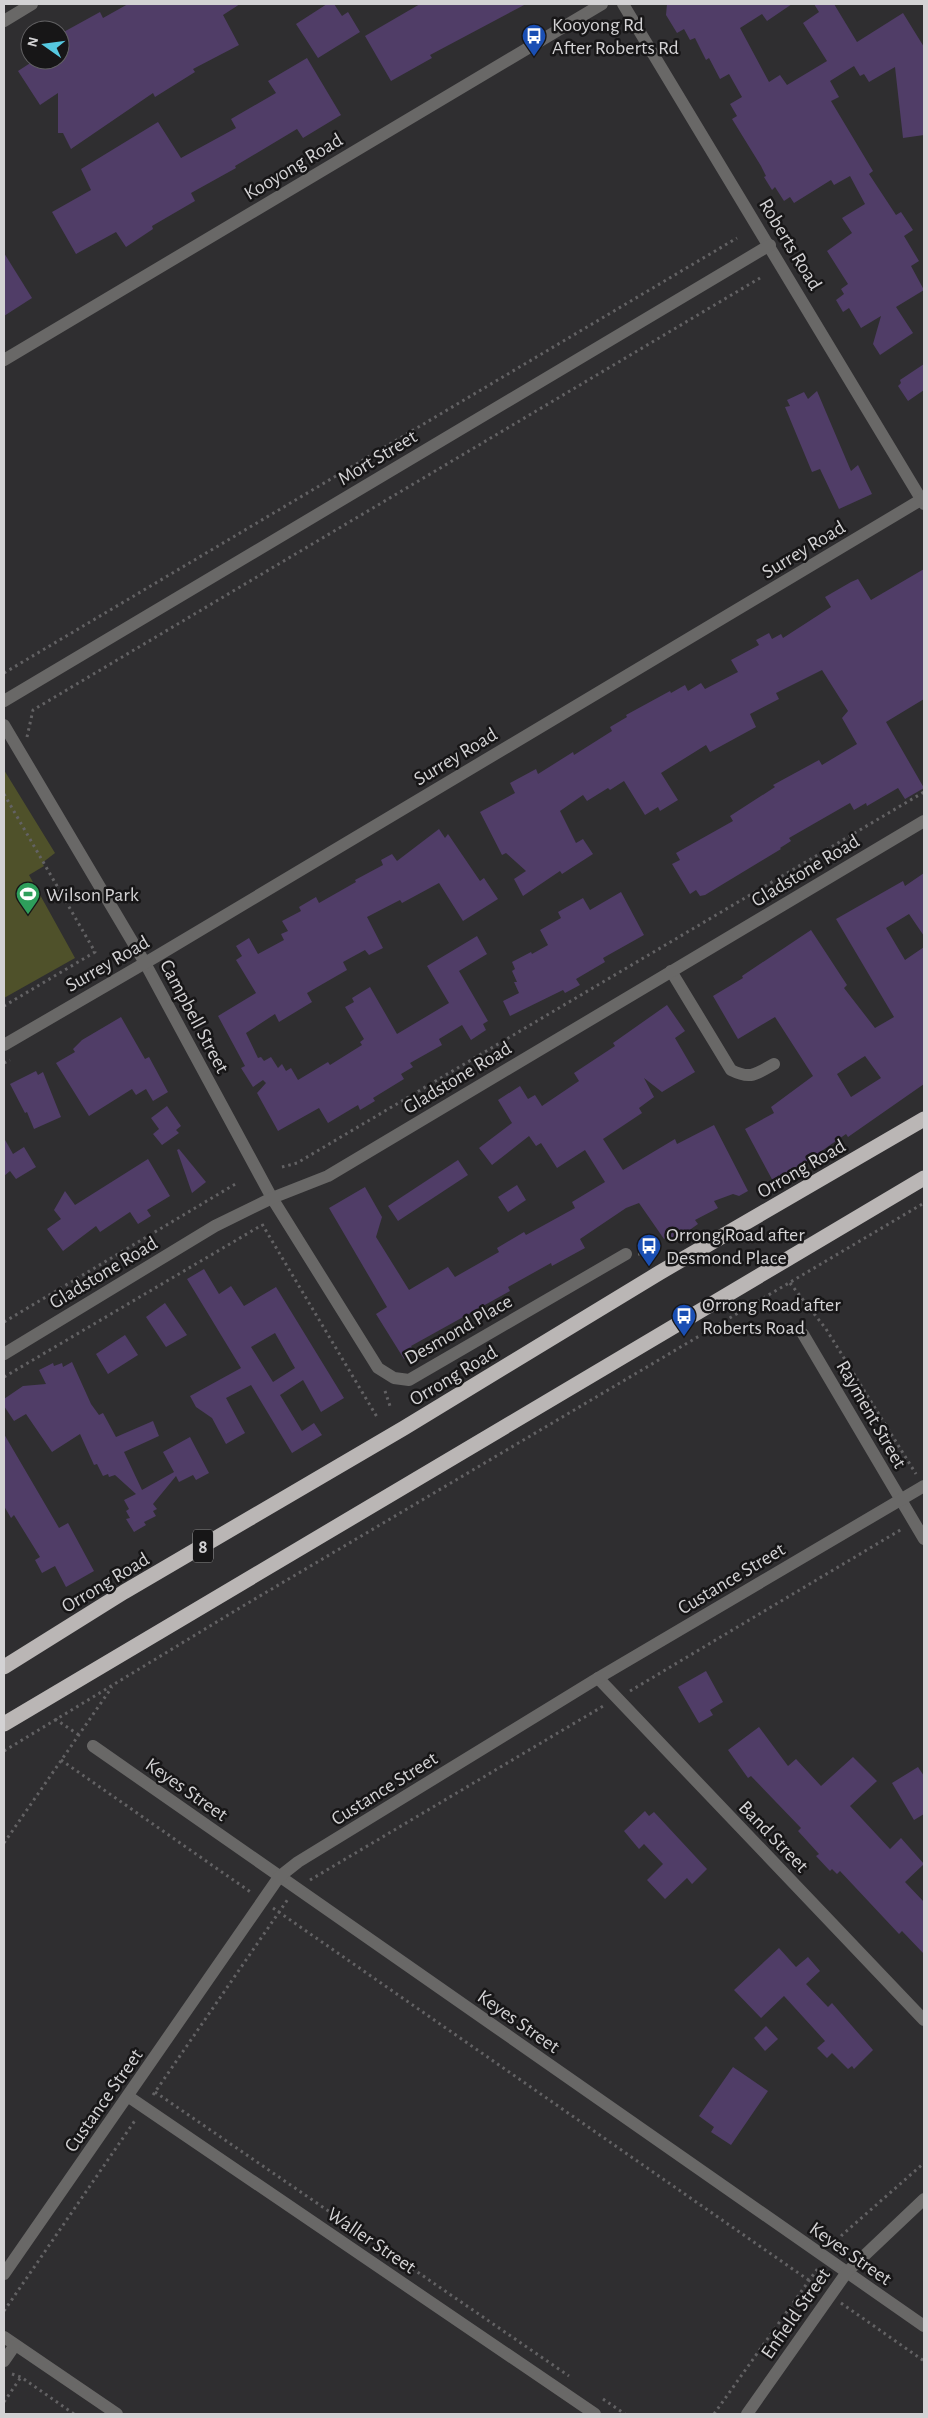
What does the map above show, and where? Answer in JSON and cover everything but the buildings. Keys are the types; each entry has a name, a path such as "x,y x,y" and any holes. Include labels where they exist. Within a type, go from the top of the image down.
{"highway":[{"name":"Orrong Road","path":"4,1668 124,1592 404,1428 659,1273 924,1119"},
{"path":"4,1724 924,1178"}],"street":[{"path":"4,21 32,4"},
{"name":"Kooyong Road","path":"4,360 602,4"},
{"name":"Roberts Road","path":"623,4 923,501"},
{"name":"Mort Street","path":"4,701 770,245"},
{"name":"Surrey Road","path":"4,1045 923,501"},
{"name":"Campbell Street","path":"4,725 145,963 272,1198"},
{"name":"Gladstone Road","path":"4,1354 215,1226 272,1198 328,1176 924,821"},
{"path":"671,971 731,1070 743,1076 754,1075 774,1064"},
{"name":"Desmond Place","path":"272,1198 378,1368 394,1378 409,1380 626,1254"},
{"name":"Rayment Street","path":"804,1334 924,1539"},
{"name":"Custance Street","path":"4,2274 280,1877 298,1862 598,1678 924,1486"},
{"name":"Band Street","path":"598,1678 924,2020"},
{"name":"Keyes Street","path":"93,1746 924,2326"},
{"name":"Waller Street","path":"129,2096 595,2414"},
{"name":"Enfield Street","path":"747,2414 847,2272 924,2198"},
{"path":"4,2336 117,2414"},
{"path":"4,2361 15,2345"}],"path":[{"path":"4,673 737,238"},
{"path":"27,737 33,710 760,278"},
{"path":"282,1167 297,1163 924,792"},
{"path":"4,794 95,952 4,1006"},
{"path":"4,1322 237,1183"},
{"path":"4,1751 924,1203"},
{"path":"252,1208 376,1417"},
{"path":"4,1377 262,1225"},
{"path":"790,1283 826,1329 924,1486"},
{"path":"4,2311 5,2305 296,1889 914,1522"},
{"path":"4,1843 114,1684"},
{"path":"55,1719 93,1746"},
{"path":"61,1760 924,2361"},
{"path":"155,2092 575,2380"},
{"path":"714,2414 842,2235 924,2163"},
{"path":"12,2374 21,2377 74,2414"},
{"path":"4,2402 21,2377"},
{"path":"600,2397 625,2414"}],"green space":[{"name":"Wilson Park","path":"4,770 55,853 42,863 44,866 29,875 75,958 4,998"}],"place":[{"name":"Kooyong Rd After Roberts Rd","path":"534,57"},
{"name":"Wilson Park","path":"28,915"},
{"name":"Orrong Road after Desmond Place","path":"649,1267"},
{"name":"Orrong Road after Roberts Road","path":"684,1337"}]}
